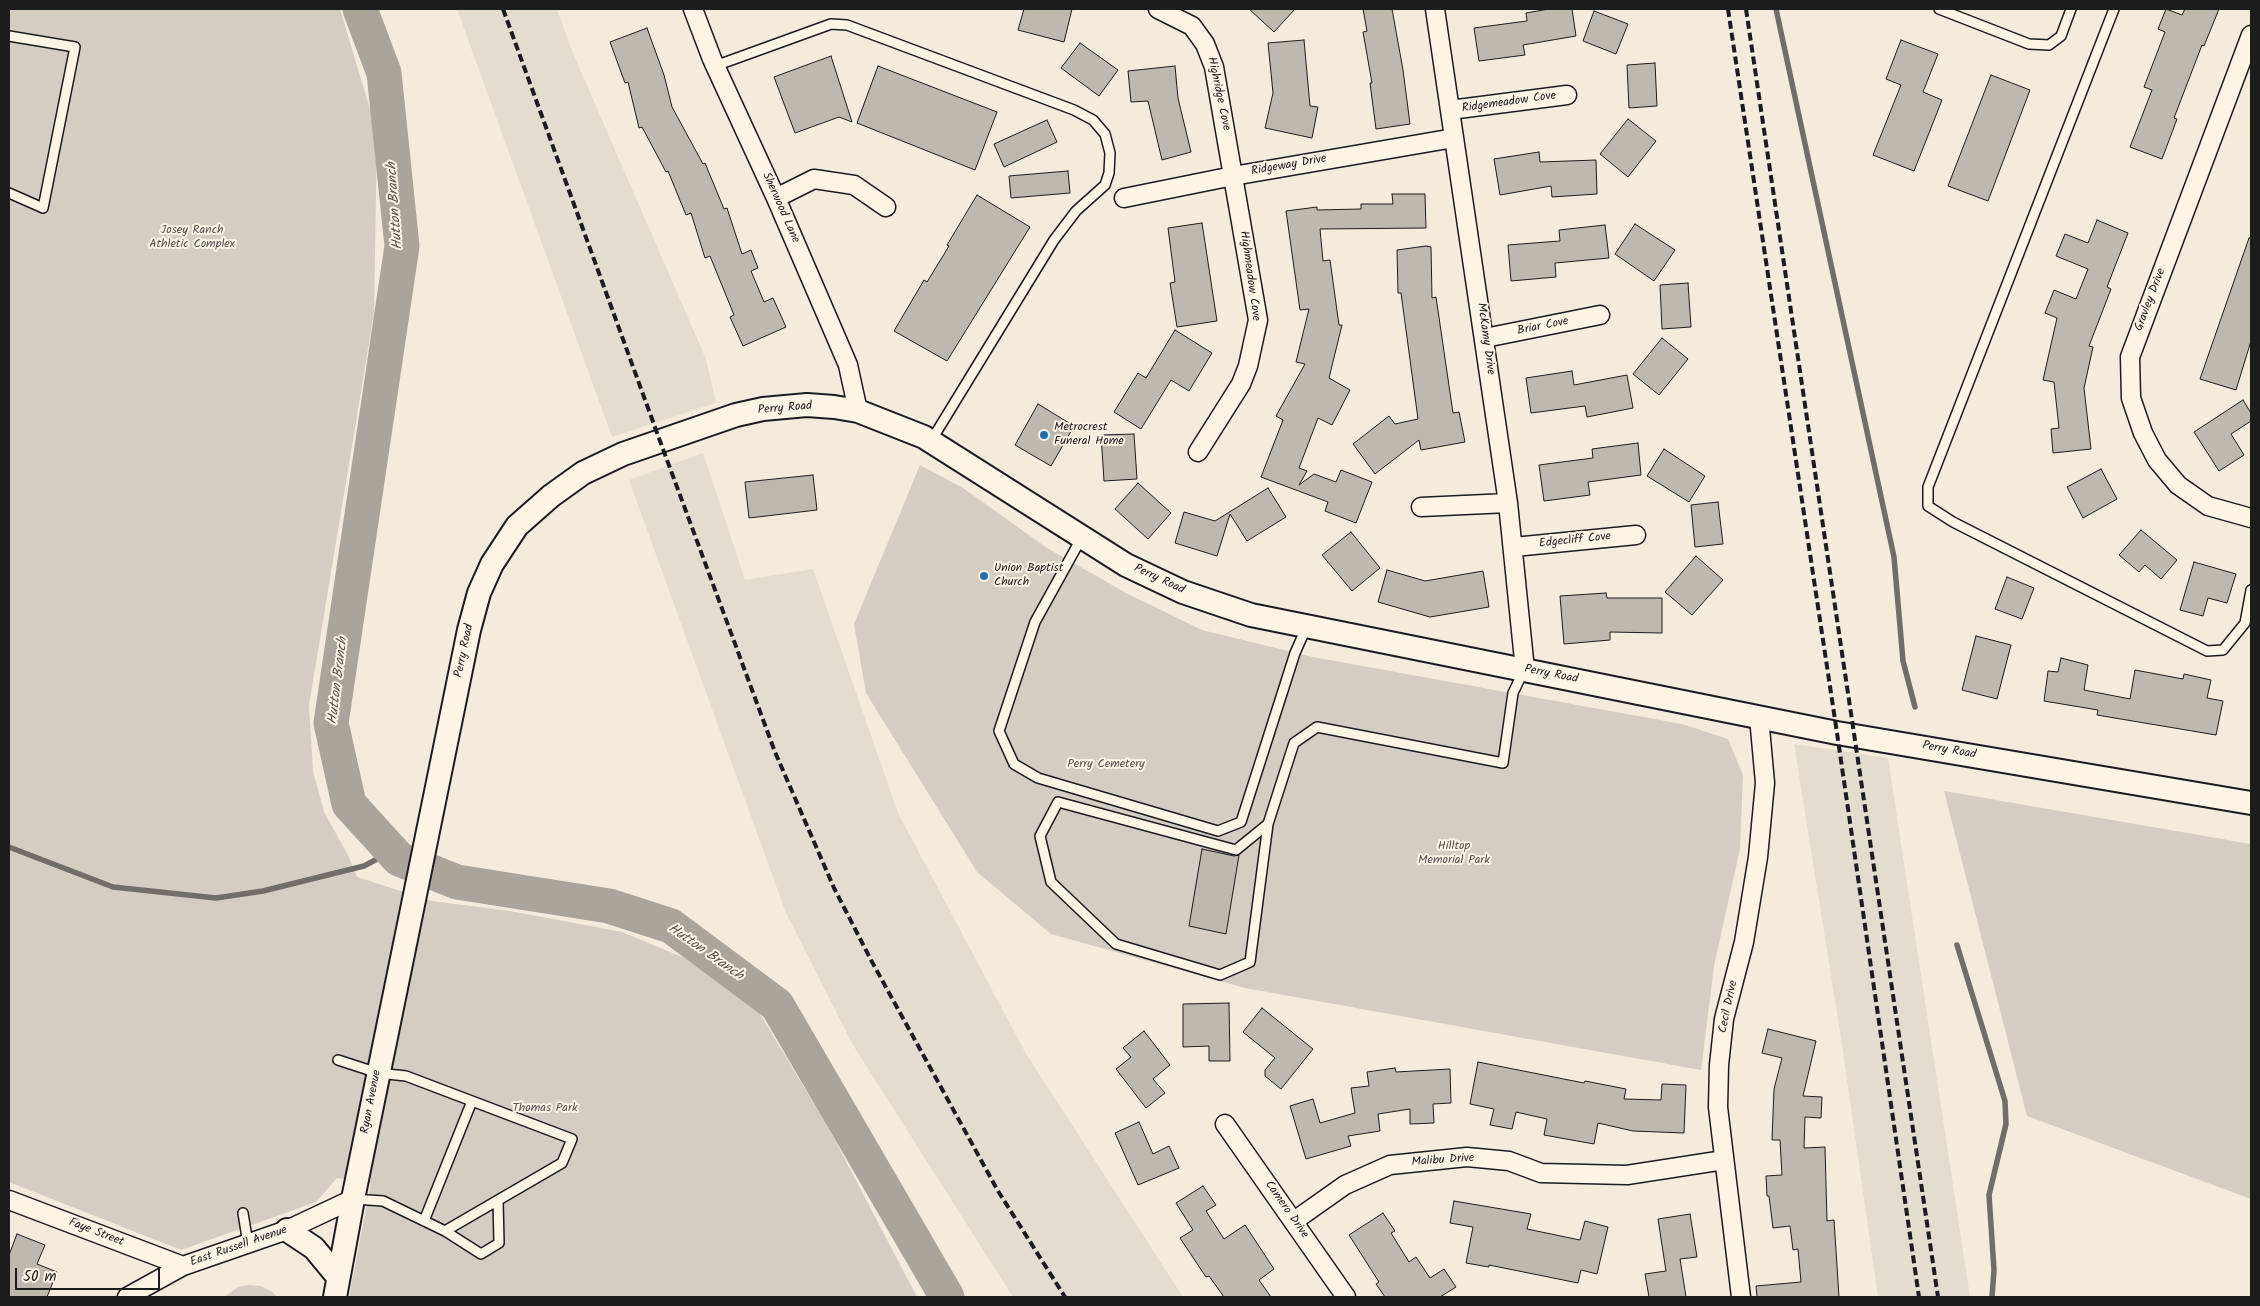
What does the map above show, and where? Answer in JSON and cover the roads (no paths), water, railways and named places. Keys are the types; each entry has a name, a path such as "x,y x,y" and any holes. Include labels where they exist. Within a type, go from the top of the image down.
{"street":[{"name":"Sherwood Lane","path":"693,9 715,66 776,198 848,365 858,411"},
{"name":"Highridge Cove","path":"1158,9 1192,26 1205,44 1214,67 1233,176"},
{"name":"McKamy Drive","path":"1434,9 1485,338 1508,503 1514,547 1525,670"},
{"name":"Gravley Drive","path":"2251,34 2130,357 2131,398 2143,433 2157,460 2178,485 2208,506 2251,518"},
{"name":"Ridgemeadow Cove","path":"1450,110 1567,95"},
{"name":"Ridgeway Drive","path":"1124,198 1233,176 1454,138"},
{"name":"Highmeadow Cove","path":"1198,452 1241,384 1248,366 1258,320 1233,176"},
{"path":"776,198 814,180 854,185 886,207"},
{"name":"Briar Cove","path":"1485,338 1600,315"},
{"name":"Perry Road","path":"414,908 469,630 479,593 492,564 517,526 551,496 583,473 623,454 727,418 763,409 807,405 858,411 931,441 1126,565 1184,592 1251,616 1837,733 2251,803"},
{"path":"1421,507 1508,503"},
{"name":"Edgecliff Cove","path":"1514,547 1636,535"},
{"name":"Cecil Drive","path":"1742,1297 1718,1107 1719,1065 1724,1018 1744,942 1758,857 1766,783 1759,717"},
{"name":"Ryan Avenue","path":"337,1287 378,1073 414,908"},
{"name":"Camero Drive","path":"1225,1124 1346,1297"},
{"name":"Malibu Drive","path":"1294,1221 1345,1185 1390,1165 1467,1157 1509,1161 1541,1173 1627,1175 1724,1160"},
{"name":"East Russell Avenue","path":"127,1297 183,1266 287,1230 353,1199"},
{"name":"Faye Street","path":"9,1200 183,1266"},
{"path":"287,1230 314,1248 337,1287"}],"lane":[{"path":"1939,9 1953,11 2029,44 2049,45 2060,36 2071,9"},
{"path":"2114,9 1928,487 1928,506 1953,522 2207,651 2223,650 2245,623 2251,590"},
{"path":"715,66 831,24 847,25 1074,110 1093,120 1105,134 1110,153 1109,172 1105,185 1076,211 1054,240 931,441"},
{"path":"9,36 75,47 44,208 9,192"},
{"path":"1082,537 1035,622 999,731 1014,764 1038,778 1218,831 1240,822 1295,653 1307,626"},
{"path":"1268,824 1236,850 1058,802 1040,836 1051,882 1116,944 1220,974 1250,962 1268,824 1294,742 1317,727 1503,763 1513,693 1525,670"},
{"path":"338,1060 378,1073 406,1076 572,1139 562,1162 445,1232"},
{"path":"424,1221 472,1101"},
{"path":"353,1199 383,1201 445,1232 482,1254 499,1244 498,1200"},
{"path":"243,1213 248,1244"}],"waterway":[{"name":"Hutton Branch","path":"360,9 384,73 402,246 331,723 349,804 399,859 457,882 609,906 671,926 777,1005 947,1297"},
{"path":"1776,9 1894,557 1903,661 1915,707"},
{"path":"9,847 113,887 216,898 263,891 364,866 392,851"},
{"path":"1957,945 2005,1101 2006,1124 1989,1195 1994,1270 1992,1297"}],"railway":[{"path":"503,9 775,752 834,888 871,960 998,1191 1065,1297"},
{"path":"1728,9 1837,733 1919,1297"},
{"path":"1746,9 1938,1297"}],"place":[{"name":"Metrocrest Funeral Home","path":"1044,435"},
{"name":"Union Baptist Church","path":"984,576"}],"park label":[{"name":"Josey Ranch Athletic Complex","path":"192,238"},
{"name":"Perry Cemetery","path":"1106,765"},
{"name":"Hilltop Memorial Park","path":"1454,854"},
{"name":"Thomas Park","path":"545,1109"}]}
